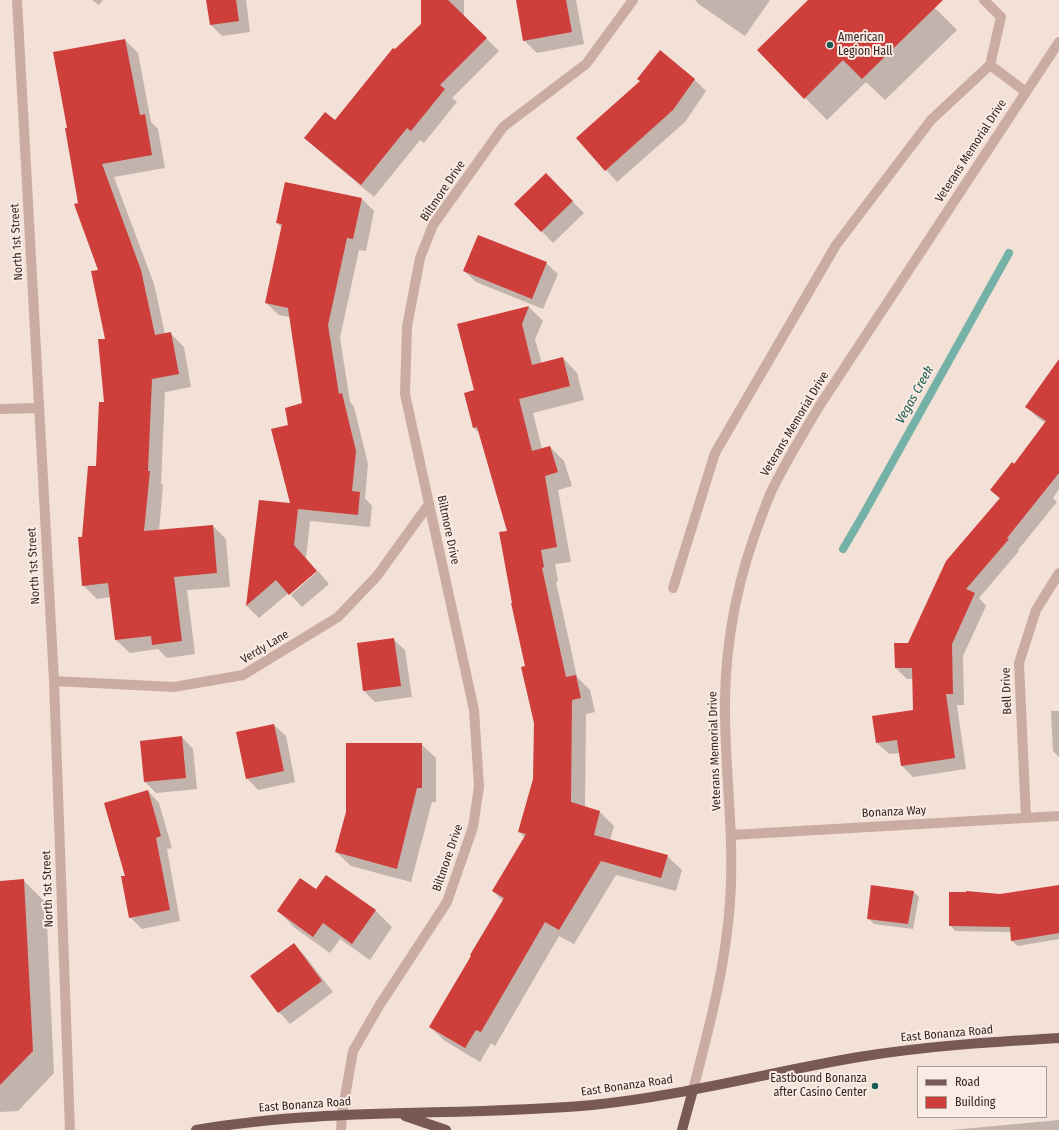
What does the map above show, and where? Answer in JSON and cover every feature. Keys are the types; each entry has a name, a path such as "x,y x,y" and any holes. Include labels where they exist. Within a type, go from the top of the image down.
{"main road":[{"name":"East Bonanza Road","path":"196,1130 226,1125 342,1114 399,1114 593,1104 693,1090 777,1072 891,1052 951,1045 1059,1038"},
{"path":"682,1130 693,1090"},
{"path":"399,1114 446,1130"}],"street":[{"name":"North 1st Street","path":"17,0 54,682 70,1130"},
{"name":"Biltmore Drive","path":"341,1130 342,1114 353,1051 379,1006 447,902 473,827 479,787 474,710 405,394 407,327 420,258 433,225 503,127 586,64 633,0"},
{"path":"673,588 715,453 836,245 931,120 990,65 1001,17 984,0"},
{"name":"Veterans Memorial Drive","path":"693,1090 708,1032 727,938 732,874 725,698 727,663 732,627 743,571 754,536 773,487 795,446 820,405 1059,42"},
{"path":"990,65 1026,92"},
{"path":"0,409 39,408"},
{"name":"Verdy Lane","path":"54,682 174,687 243,675 338,618 378,576 429,504"},
{"name":"Bell Drive","path":"1026,818 1019,663 1036,610 1059,573"},
{"name":"Bonanza Way","path":"730,835 1059,816"}],"building":[{"path":"206,0 236,0 239,21 210,25"},
{"path":"421,0 448,0 487,38 440,85 445,89 411,131 407,128 361,185 304,138 325,112 335,120 393,48 395,49 421,24"},
{"path":"516,0 566,0 572,32 523,41"},
{"name":"American Legion Hall","path":"808,0 943,0 862,79 843,60 804,99 757,50"},
{"path":"125,39 140,115 145,114 152,155 102,164 141,270 155,335 171,332 179,374 152,379 148,471 150,471 144,531 213,525 217,573 174,577 182,641 152,645 151,636 115,640 108,583 82,586 78,537 82,537 88,466 96,466 99,402 104,402 98,339 105,339 91,271 98,270 74,204 78,203 65,128 67,128 53,52"},
{"path":"660,50 695,79 673,110 605,171 576,138 640,81 637,79"},
{"path":"546,173 573,201 541,232 514,204"},
{"path":"285,182 362,198 353,239 347,238 328,325 339,394 342,393 356,451 352,491 360,492 358,515 298,509 294,545 317,571 289,595 276,580 246,606 259,500 290,503 271,429 288,425 285,408 302,403 288,308 265,303 282,224 276,223"},
{"path":"478,235 547,262 532,299 463,271"},
{"path":"529,306 522,324 532,365 563,357 570,386 519,399 532,451 550,446 558,472 545,476 557,547 541,550 544,567 542,568 566,677 576,675 581,698 572,700 571,802 600,811 594,835 668,855 661,878 601,861 559,930 545,922 481,1032 476,1030 465,1048 429,1027 504,898 492,891 526,834 518,832 533,779 534,723 521,667 525,666 511,603 499,532 507,531 477,427 473,428 464,393 474,390 457,324"},
{"path":"1059,359 1059,473 1007,538 1009,539 966,589 975,593 952,644 953,694 946,694 955,758 901,766 897,740 876,743 872,716 913,710 912,668 895,668 894,643 908,643 946,561 1000,498 990,490 1012,462 1014,464 1046,421 1025,407"},
{"path":"394,638 401,686 363,691 357,643"},
{"path":"274,724 284,771 246,779 236,732"},
{"path":"182,736 186,778 144,782 140,741"},
{"path":"346,743 422,743 422,788 417,788 397,869 335,852 346,812"},
{"path":"148,790 161,836 156,838 170,910 129,918 121,876 125,876 104,803"},
{"path":"326,875 376,910 352,944 323,923 313,937 277,911 300,878 316,889"},
{"path":"24,879 33,1051 0,1085 0,881"},
{"path":"871,885 914,891 908,924 867,919"},
{"path":"1059,885 1059,933 1011,941 1010,927 949,926 949,892 966,891 1000,894"},
{"path":"294,943 322,981 278,1013 250,976"}],"waterway":[{"name":"Vegas Creek","path":"843,549 1009,253"}],"place":[{"name":"American Legion Hall","path":"830,45"},
{"name":"Eastbound Bonanza after Casino Center","path":"875,1086"}]}
